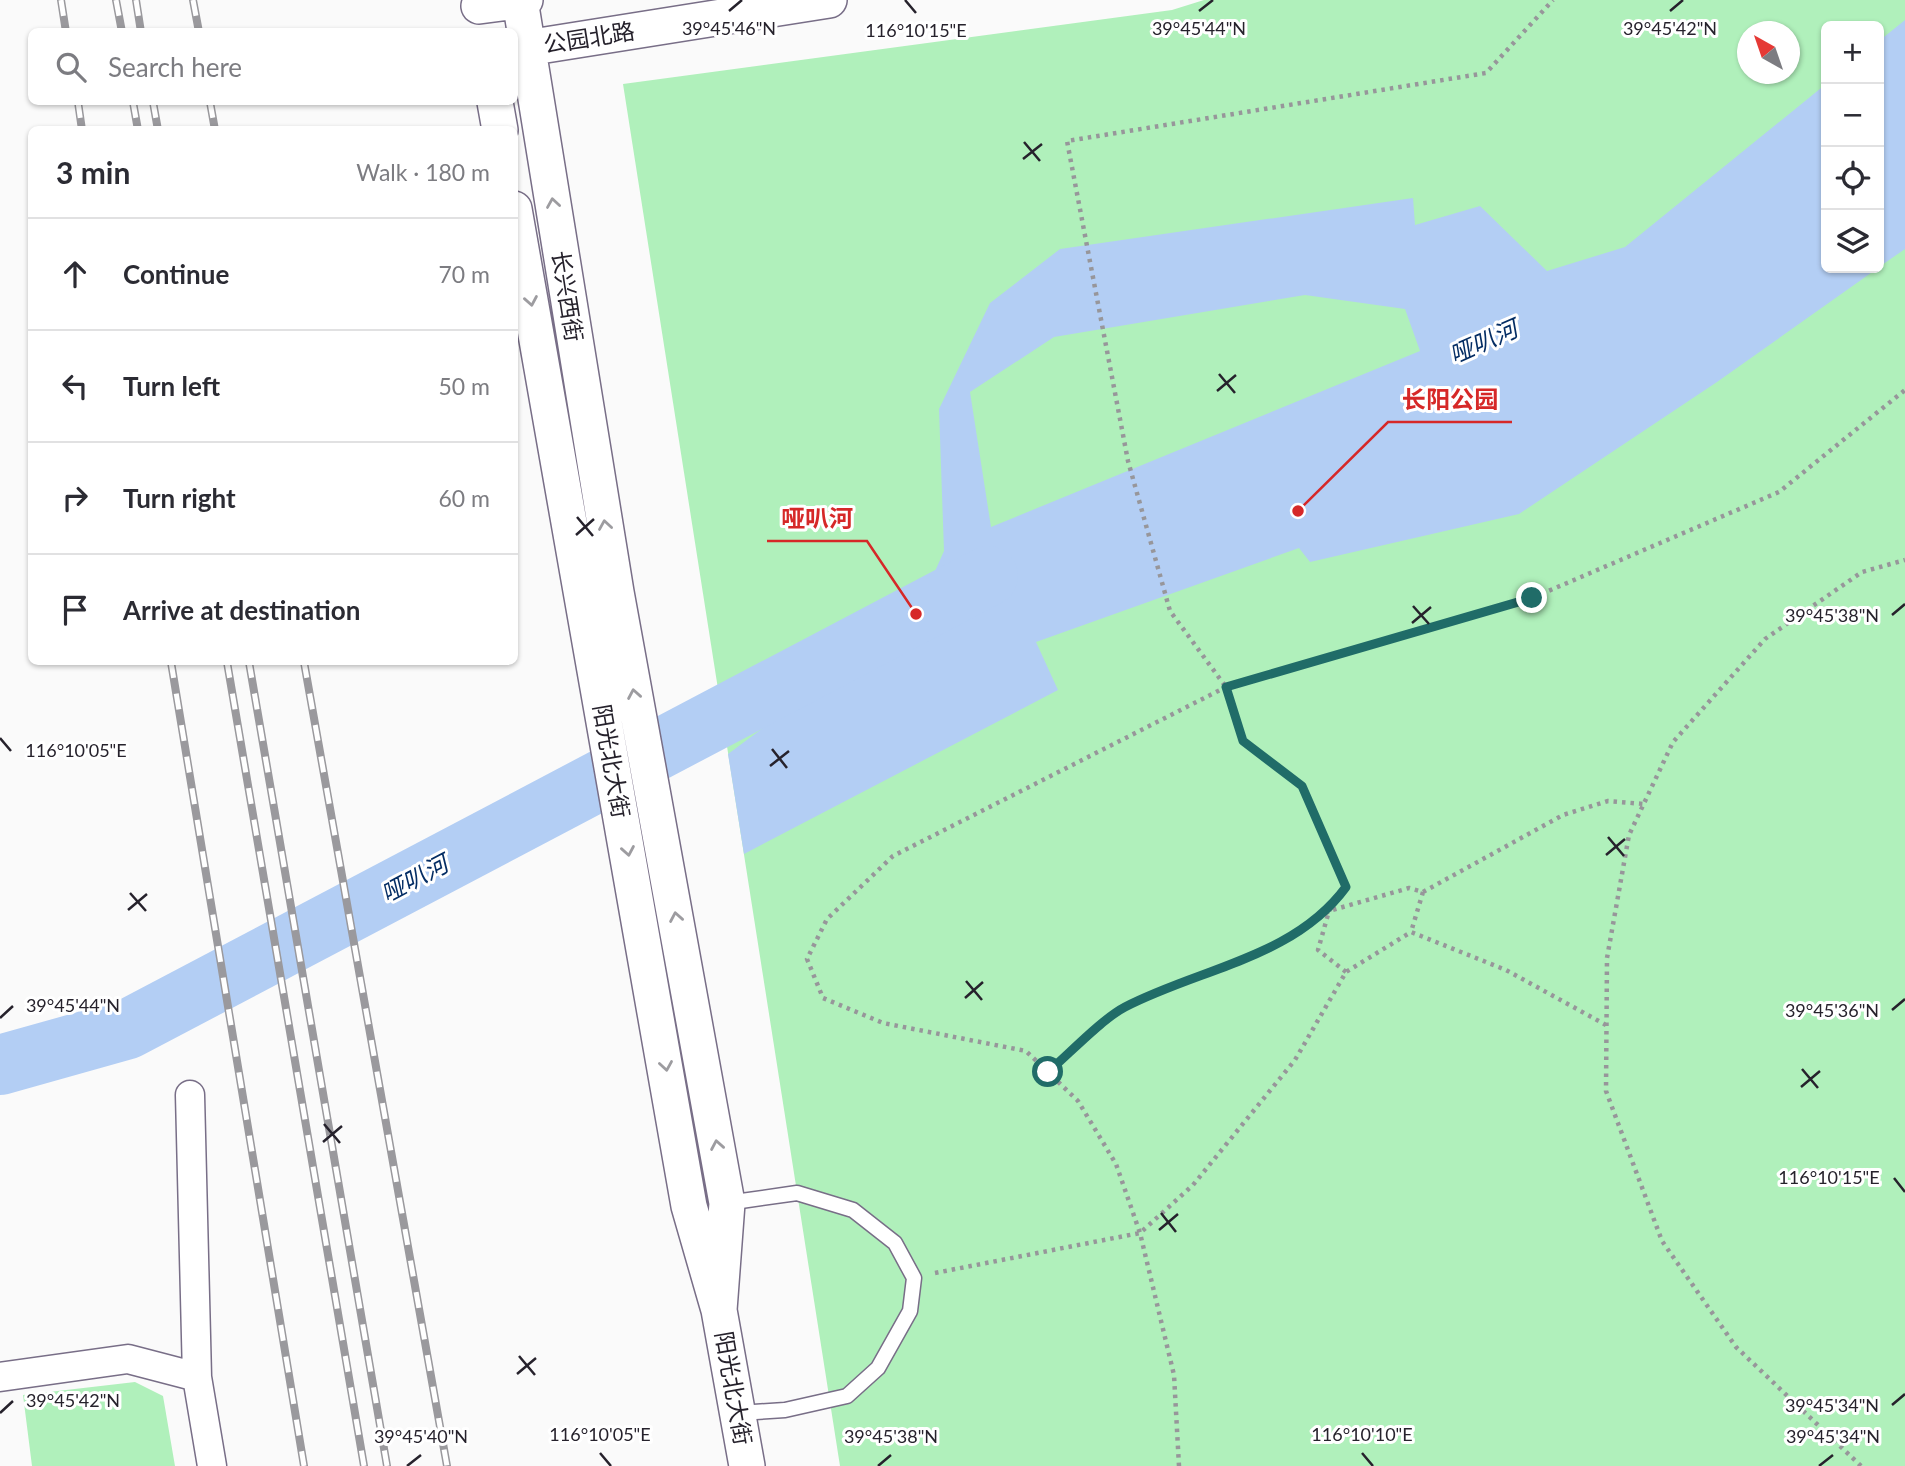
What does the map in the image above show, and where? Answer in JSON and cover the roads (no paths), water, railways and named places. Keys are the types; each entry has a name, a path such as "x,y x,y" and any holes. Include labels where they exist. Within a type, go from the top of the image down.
{"street":[{"name":"长兴西街","path":"520,0 521,49 616,592"},
{"path":"480,12 525,0"},
{"name":"公园北路","path":"521,49 829,0"},
{"path":"496,105 499,126"},
{"name":"阳光北大街","path":"518,232 655,999 689,1206 719,1310 747,1466"},
{"name":"阳光北大街","path":"616,592 727,1203 719,1310"},
{"path":"190,1095 197,1377 212,1466"},
{"path":"0,1377 128,1359 197,1377"}],"lane":[{"path":"727,1203 797,1193 853,1210 895,1243 914,1278 910,1311 878,1368 847,1396 785,1410 739,1413"}],"water":[{"path":"1905,20 1905,249 1884,264 1884,84 1884,37"},
{"path":"1821,88 1821,273 1871,273 1717,382 1519,514 1310,562 1299,548 1036,642 1058,690 744,854 728,754 916,614 944,551 939,409 990,303 1060,249 1413,198 1415,225 1480,206 1547,271 1625,247","holes":["1305,295 1405,309 1420,351 991,527 970,392 1054,337"]}],"waterway":[{"name":"哑叭河","path":"0,1065 128,1029 988,576"}],"railway":[{"path":"61,0 65,28"},
{"path":"116,0 121,28"},
{"path":"136,0 140,28"},
{"path":"193,0 198,28"},
{"path":"78,105 81,126"},
{"path":"134,105 137,126"},
{"path":"154,105 157,126"},
{"path":"211,105 214,126"},
{"path":"171,665 304,1466"},
{"path":"228,665 364,1466"},
{"path":"250,665 387,1466"},
{"path":"305,665 447,1466"}],"place":[{"name":"长阳公园","path":"1298,511"},
{"name":"哑叭河","path":"916,614"}]}
